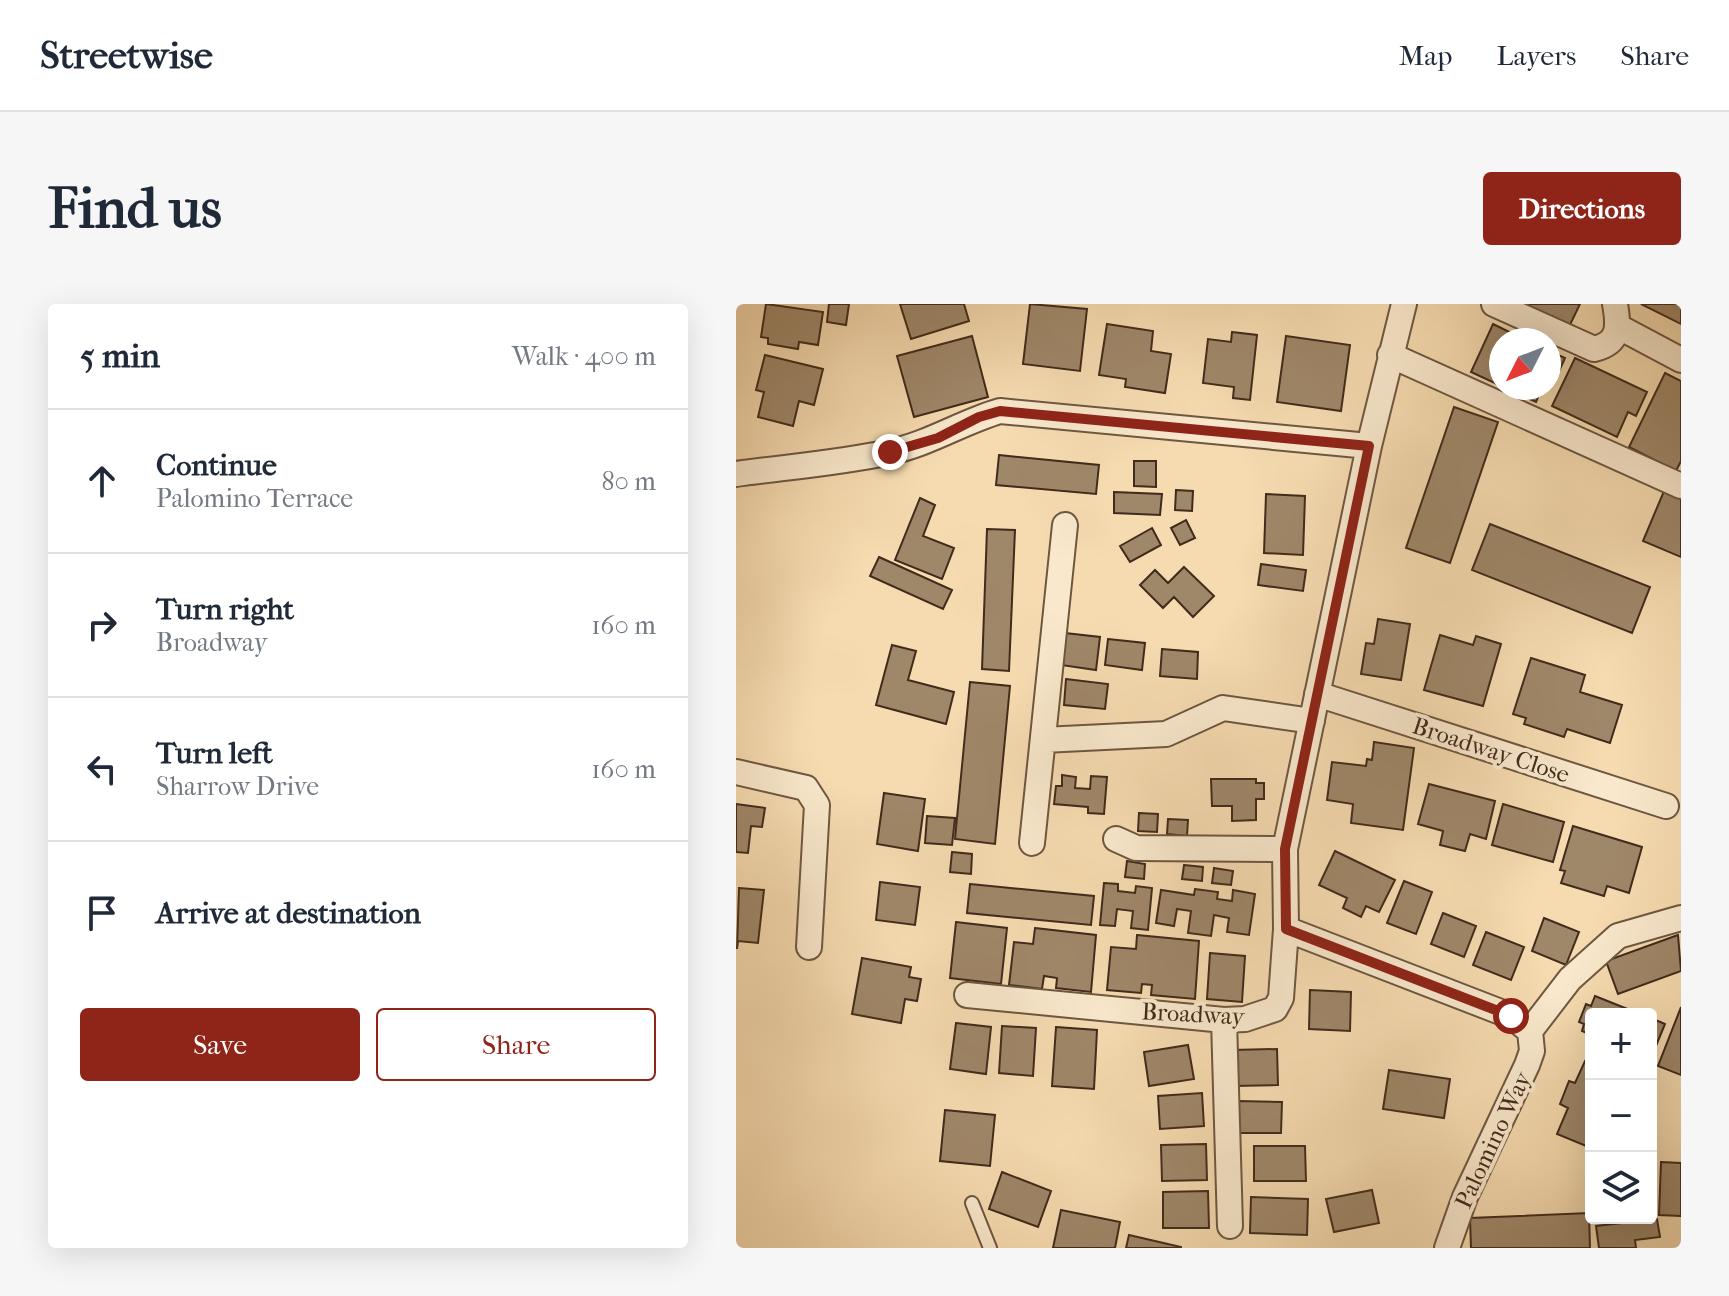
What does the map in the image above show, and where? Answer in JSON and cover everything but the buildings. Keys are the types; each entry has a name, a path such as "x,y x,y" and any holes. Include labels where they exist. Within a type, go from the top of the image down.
{"street":[{"name":"Broadway","path":"967,995 1224,1020 1245,1019 1275,1009 1281,998 1286,929 1285,849 1369,446 1404,304"},
{"path":"1494,304 1586,348 1603,347 1616,335 1617,315"},
{"path":"1617,315 1681,360"},
{"path":"1390,355 1681,485"},
{"path":"736,474 890,452 938,438 979,417 1000,411 1369,446"},
{"path":"1032,843 1065,525"},
{"name":"Broadway Close","path":"1317,694 1666,806"},
{"path":"1043,740 1166,734 1223,708 1312,721"},
{"path":"736,772 806,788 817,805 809,947"},
{"path":"1116,839 1136,848 1285,849"},
{"path":"1286,929 1511,1016 1530,1031 1570,979 1618,936 1681,918"},
{"path":"1224,1020 1230,1226"},
{"name":"Palomino Way","path":"1447,1248 1465,1197 1527,1065 1532,1051 1530,1031"}],"lane":[{"path":"972,1203 990,1248"}],"route":[{"path":"890,452 938,438 979,417 1000,411 1139,427 1369,446 1285,849 1286,929 1511,1016"}]}
